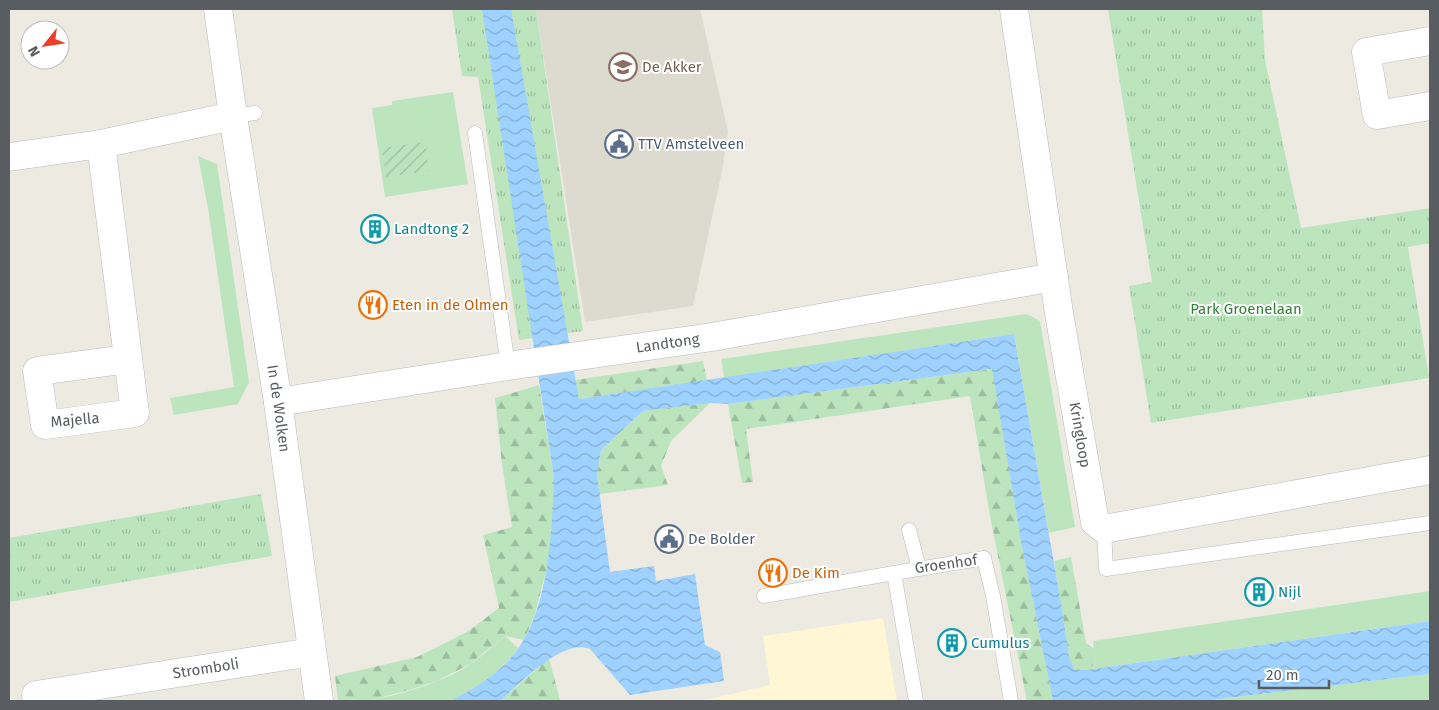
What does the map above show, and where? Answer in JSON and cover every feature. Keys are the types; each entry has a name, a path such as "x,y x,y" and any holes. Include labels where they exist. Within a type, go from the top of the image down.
{"street":[{"name":"In de Wolken","path":"218,9 244,114 278,402 319,701"},
{"name":"Kringloop","path":"1014,9 1059,314 1095,522 1104,529"},
{"path":"1430,41 1366,52 1377,115 1430,106"},
{"path":"9,157 101,144 244,114"},
{"path":"101,144 128,359"},
{"name":"Landtong","path":"278,402 369,396 520,364 722,335 1054,277"},
{"path":"1104,529 1430,470"},
{"name":"Stromboli","path":"37,701 36,695 100,693 312,652"}],"lane":[{"path":"475,133 520,364"},
{"path":"1104,529 1106,569 1430,523"},
{"path":"910,530 918,568"},
{"name":"Groenhof","path":"916,701 894,573 984,558 993,596 1010,701"},
{"path":"764,596 894,573"}],"shaded area":[{"path":"536,9 700,9 728,132 722,171 693,306 585,322"},
{"path":"883,618 897,701 701,701 770,685 763,636"}],"green space":[{"path":"452,9 536,9 583,331 519,340 478,77 462,76"},
{"name":"Park Groenelaan","path":"1108,9 1262,9 1265,60 1301,228 1430,208 1430,243 1408,247 1429,378 1151,423 1129,286 1152,282"},
{"path":"453,92 468,184 385,197 372,108 392,105 392,101"},
{"path":"425,142 429,171 386,177 382,148"},
{"path":"198,156 217,164 249,382 238,404 174,415 170,398 234,387 208,208"},
{"path":"1027,314 1040,321 1075,527 1049,533 1014,334 724,378 721,359"},
{"path":"703,361 707,381 579,399 575,380"},
{"path":"993,369 1022,547 1053,701 1027,701 990,516 970,396 746,429 753,482 742,483 728,404"},
{"path":"539,385 554,478 552,537 547,567 535,614 524,640 505,636 470,664 437,681 369,701 338,701 335,676 417,657 467,632 499,608 483,535 512,527 502,464 495,398"},
{"path":"710,403 671,441 661,466 668,485 599,494 597,475 601,450 643,411"},
{"path":"261,494 272,556 9,602 9,538"},
{"path":"1071,557 1086,643 1094,649 1095,664 1086,670 1074,669 1069,656 1054,561"},
{"path":"1430,591 1430,621 1086,670 1095,664 1093,641"},
{"path":"505,636 518,648 511,658 473,690 450,701 365,701 406,692 461,670"},
{"path":"549,658 560,700 500,701"},
{"path":"1430,674 1430,700 1426,701 1203,701"}],"water":[{"path":"482,9 511,9 579,399 1014,334 1069,656 1074,669 1086,670 1430,621 1430,674 1203,701 1053,701 1022,547 992,369 728,404 710,403 643,411 601,450 597,475 610,572 654,566 656,581 695,574 705,645 720,652 724,681 630,695 590,649 579,647 567,650 542,664 500,701 450,701 489,678 509,660 522,642 533,621 540,598 546,574 552,523 554,478"}],"place":[{"name":"De Akker","path":"623,67"},
{"name":"TTV Amstelveen","path":"619,144"},
{"name":"Landtong 2","path":"375,229"},
{"name":"Eten in de Olmen","path":"373,305"},
{"name":"De Bolder","path":"669,539"},
{"name":"De Kim","path":"773,573"},
{"name":"Nijl","path":"1259,592"},
{"name":"Cumulus","path":"952,643"}]}
